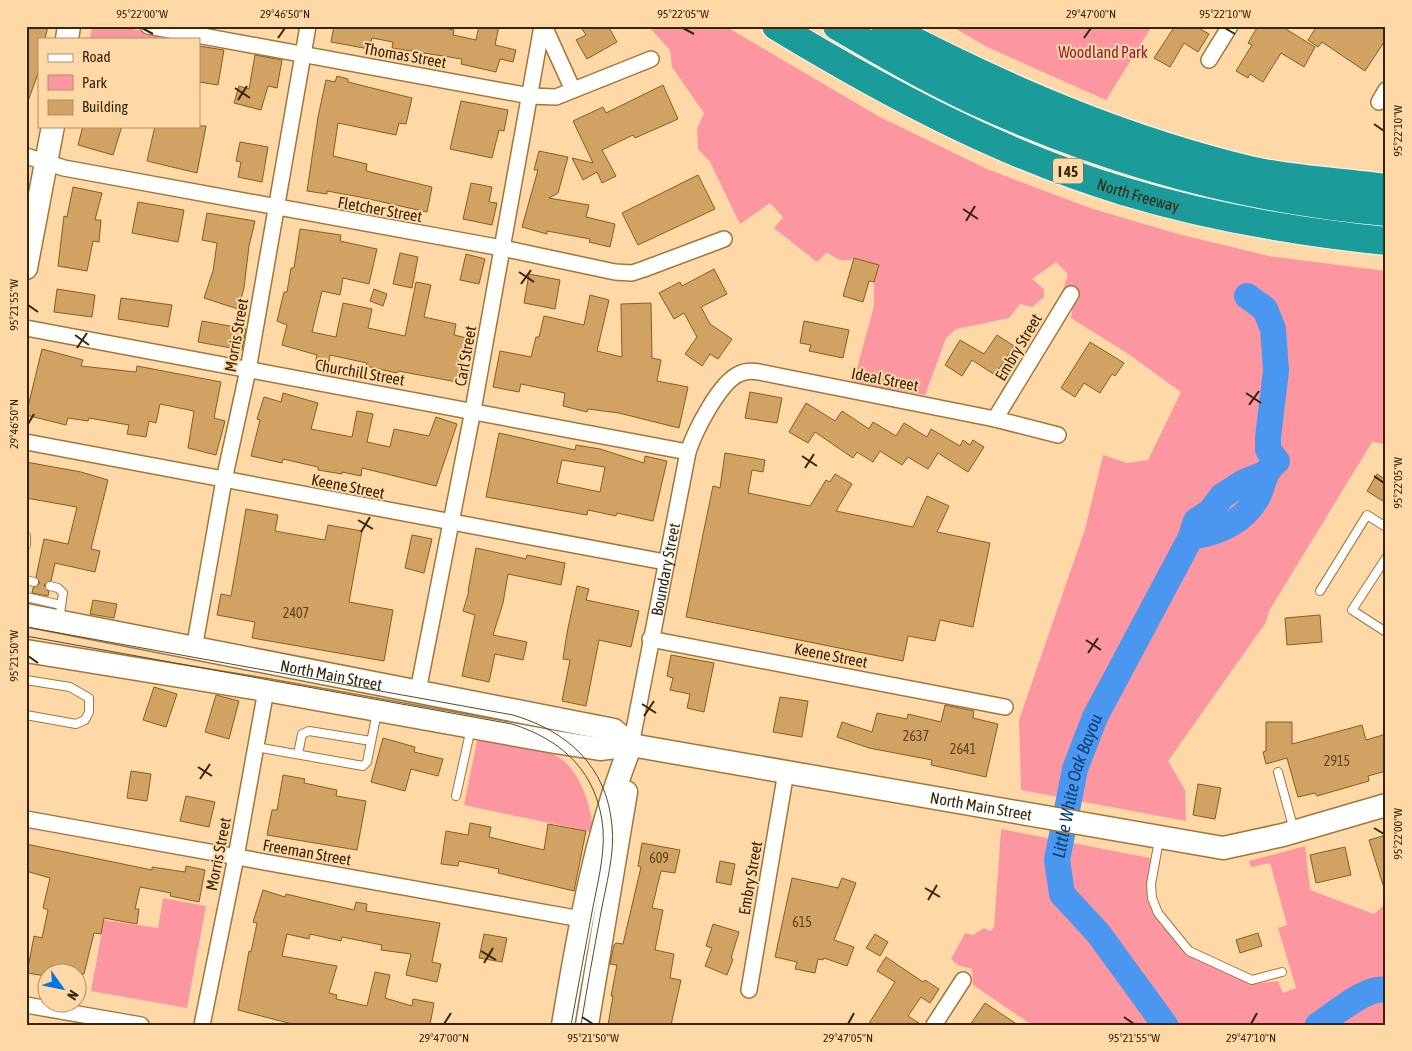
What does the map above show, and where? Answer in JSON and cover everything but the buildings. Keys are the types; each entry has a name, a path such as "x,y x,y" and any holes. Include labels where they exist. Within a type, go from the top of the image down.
{"highway":[{"name":"North Freeway","path":"776,26 875,84 969,131 1030,158 1113,188 1252,223 1386,241"},
{"name":"North Freeway","path":"837,26 899,62 976,101 1060,136 1120,157 1179,175 1260,194 1323,205 1386,212"},
{"path":"885,26 980,74 1080,118 1126,134 1256,171 1386,188"},
{"path":"926,26 980,74"}],"main road":[{"path":"26,268 36,159 51,128"},
{"name":"North Main Street","path":"26,615 60,614 194,649 614,730 631,744"},
{"name":"North Main Street","path":"26,652 266,690 600,749 631,744 1223,848 1294,832 1386,805"},
{"name":"Boundary Street","path":"563,1025 581,919 616,781 631,744"},
{"name":"Boundary Street","path":"587,1025 626,795 631,744"}],"street":[{"name":"Thomas Street","path":"148,26 530,96 556,97 651,59"},
{"name":"Morris Street","path":"194,649 224,480 248,370 308,26"},
{"name":"Carl Street","path":"543,26 573,90"},
{"name":"Carl Street","path":"418,691 449,523 473,410 543,26"},
{"path":"1209,60 1230,26"},
{"name":"Fletcher Street","path":"36,159 64,168 502,248 615,272 632,273 724,239"},
{"name":"Embry Street","path":"995,419 1071,294"},
{"name":"Churchill Street","path":"26,328 473,410 688,452"},
{"name":"Ideal Street","path":"716,400 731,379 739,374 753,371 995,419 1058,435"},
{"name":"Boundary Street","path":"631,744 688,452 696,428 716,400"},
{"name":"Keene Street","path":"26,442 449,523 665,562"},
{"name":"Keene Street","path":"650,639 1005,707"},
{"name":"Morris Street","path":"202,1025 236,857 266,690"},
{"name":"Embry Street","path":"749,990 786,772"},
{"name":"Freeman Street","path":"26,819 581,919"},
{"path":"934,1025 963,980"},
{"path":"26,1004 141,1025"}],"lane":[{"path":"1320,591 1367,516 1386,527"},
{"path":"26,536 26,545"},
{"path":"1386,558 1352,610 1386,632"},
{"path":"26,598 60,614 63,593 58,588 50,586"},
{"path":"26,680 70,687 81,692 88,698 88,712 85,720 76,724 26,714"},
{"path":"256,747 363,766 367,762 377,710"},
{"path":"456,796 471,726"},
{"path":"298,754 302,734 309,731 372,741"},
{"path":"1278,772 1294,832"},
{"path":"1159,838 1151,884 1152,898 1158,913 1189,951 1252,980 1282,972"}],"green space":[{"path":"92,26 116,26 159,34 158,38 90,38"},
{"path":"648,26 725,26 878,116 987,169 1090,208 1178,234 1269,256 1386,271 1386,444 1372,442 1269,611 1266,622 1168,761 1185,790 1186,821 1021,790 1019,720 1085,529 1103,455 1127,463 1148,460 1181,392 1127,353 1071,318 1075,293 1063,290 1068,274 1056,262 1032,279 1044,289 1044,297 1032,307 1020,304 1009,318 956,329 946,338 925,395 853,383 874,306 874,282 879,265 854,258 850,260 839,259 827,252 817,262 774,228 783,217 770,203 740,224 710,162 698,149 697,129 704,113 672,67 670,50"},
{"name":"Woodland Park","path":"951,26 1152,26 1106,100 987,47"},
{"path":"477,741 515,744 535,748 562,759 577,777 587,799 593,832 464,805"},
{"path":"1001,829 1150,858 1147,900 1157,917 1190,956 1251,984 1278,981 1283,993 1296,988 1278,928 1287,925 1270,863 1251,867 1249,861 1305,846 1310,890 1374,914 1386,903 1386,1025 1032,1025 973,985 972,969 958,965 951,959 965,933 973,935 984,928 990,931 994,928"},
{"path":"163,898 206,906 187,1008 91,991 104,920 158,928"}],"waterway":[{"name":"Little White Oak Bayou","path":"1165,1025 1098,933 1062,894 1057,860 1075,769 1095,717 1191,537 1220,529 1244,514 1257,498 1268,471 1277,461 1268,450 1276,371 1273,329 1265,309 1247,296"},
{"name":"Little White Oak Bayou","path":"1191,537 1196,521 1210,512 1222,496 1244,482 1264,474"},
{"name":"Little White Oak Bayou","path":"1318,1025 1360,996 1378,990 1386,990"}],"tram line":[{"path":"26,627 513,715 533,722 567,741 593,769 602,786 609,805 613,837 610,869 581,1025"},
{"path":"26,636 512,724 547,739 562,749 575,761 594,791 600,809 603,829 603,850 600,870 571,1025"}]}
